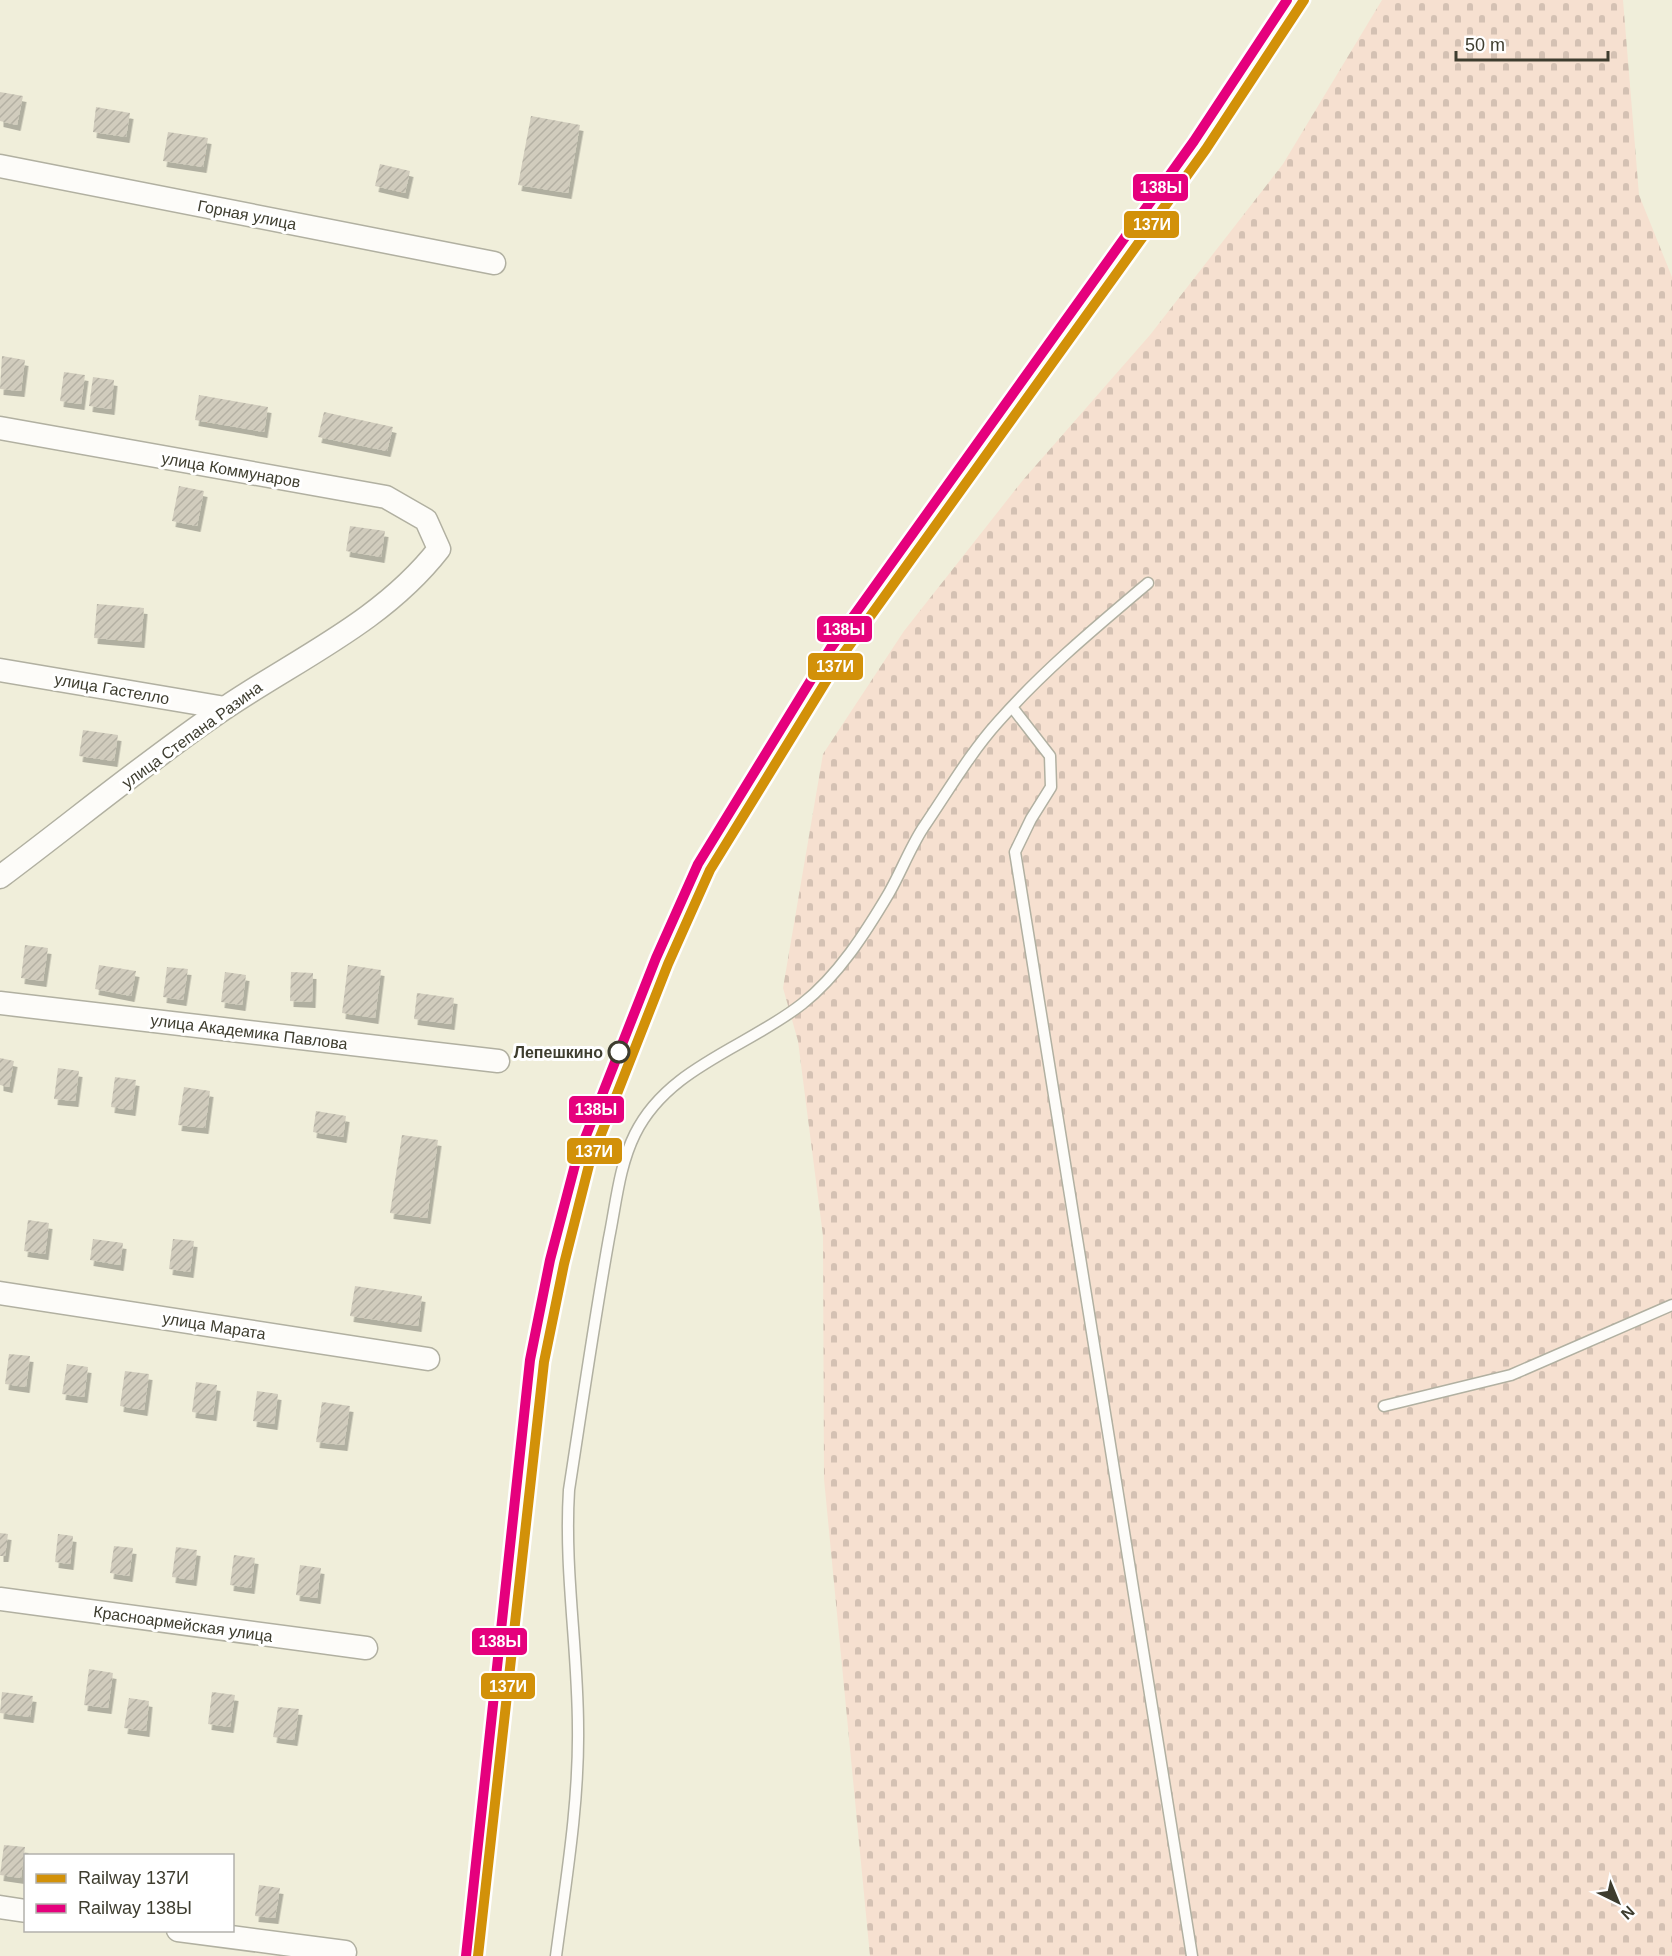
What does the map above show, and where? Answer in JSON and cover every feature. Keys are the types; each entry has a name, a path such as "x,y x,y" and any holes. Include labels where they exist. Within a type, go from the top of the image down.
{"street":[{"name":"Горная улица","path":"0,166 494,263"},
{"name":"улица Коммунаров","path":"0,428 386,497 426,520 439,549"},
{"name":"улица Степана Разина","path":"0,877 225,708 360,624 422,572 439,549"},
{"name":"улица Гастелло","path":"0,670 225,708"},
{"name":"улица Академика Павлова","path":"0,1003 498,1061"},
{"name":"улица Марата","path":"0,1293 428,1359"},
{"name":"Красноармейская улица","path":"0,1599 366,1648"},
{"path":"0,1907 24,1911"},
{"path":"193,1932 345,1952"}],"lane":[{"path":"556,1956 577,1785 578,1726 567,1527 569,1490 604,1266 622,1169 633,1137 646,1114 677,1082 694,1069 729,1051 803,1003 831,976 889,893 921,831 996,724 1059,659 1148,583"},
{"path":"1012,707 1050,756 1052,787 1031,819 1015,852 1192,1956"},
{"path":"1384,1406 1511,1375 1672,1305"}],"green space":[{"path":"1382,0 1623,0 1639,195 1672,277 1672,1956 870,1956 824,1479 823,1236 798,1041 783,988 823,754 904,631 1023,480 1150,335 1283,164"}],"building":[{"path":"0,92 23,96 17,125 0,121"},
{"path":"96,107 130,113 126,137 93,132"},
{"path":"531,116 580,125 568,193 518,185"},
{"path":"168,132 208,138 203,167 163,161"},
{"path":"380,164 410,171 405,193 375,186"},
{"path":"2,356 25,360 21,391 0,389"},
{"path":"64,372 85,375 81,404 60,401"},
{"path":"93,377 114,380 111,409 89,406"},
{"path":"199,395 268,407 264,432 195,420"},
{"path":"324,412 393,427 387,451 318,437"},
{"path":"179,486 204,491 197,526 172,521"},
{"path":"350,526 385,531 381,557 346,551"},
{"path":"97,604 144,608 141,642 94,638"},
{"path":"83,730 118,735 114,761 79,756"},
{"path":"25,945 48,948 43,981 21,978"},
{"path":"99,965 136,971 131,996 95,989"},
{"path":"348,965 381,970 375,1018 342,1013"},
{"path":"167,967 188,969 183,1000 163,997"},
{"path":"225,972 246,975 242,1005 221,1002"},
{"path":"291,972 313,973 312,1002 290,1001"},
{"path":"417,993 454,998 451,1024 414,1019"},
{"path":"0,1058 14,1061 9,1087 0,1085"},
{"path":"58,1068 79,1071 75,1101 54,1099"},
{"path":"115,1077 136,1080 132,1110 111,1107"},
{"path":"184,1087 210,1091 205,1128 178,1125"},
{"path":"316,1111 346,1116 343,1137 313,1132"},
{"path":"402,1135 438,1140 427,1218 390,1213"},
{"path":"28,1220 49,1223 45,1254 24,1251"},
{"path":"93,1239 123,1243 120,1265 90,1260"},
{"path":"173,1239 194,1241 190,1272 169,1269"},
{"path":"355,1286 422,1296 418,1326 350,1316"},
{"path":"9,1354 30,1356 26,1387 5,1384"},
{"path":"67,1364 88,1367 84,1397 62,1394"},
{"path":"125,1371 149,1374 144,1410 120,1406"},
{"path":"196,1382 217,1385 213,1415 192,1412"},
{"path":"257,1391 278,1394 274,1424 253,1421"},
{"path":"322,1402 350,1406 344,1445 316,1442"},
{"path":"0,1533 8,1534 5,1556 0,1556"},
{"path":"58,1534 73,1536 70,1564 55,1562"},
{"path":"114,1546 133,1548 129,1576 110,1573"},
{"path":"176,1547 197,1550 193,1580 172,1577"},
{"path":"234,1555 255,1558 251,1588 230,1585"},
{"path":"300,1565 321,1568 317,1598 296,1595"},
{"path":"89,1669 113,1673 108,1708 84,1705"},
{"path":"2,1692 33,1696 30,1717 0,1713"},
{"path":"212,1692 235,1695 230,1727 208,1724"},
{"path":"129,1698 149,1701 146,1731 124,1728"},
{"path":"278,1707 299,1709 294,1740 273,1737"},
{"path":"4,1845 25,1847 21,1878 0,1875"},
{"path":"259,1885 280,1888 275,1918 255,1916"}],"rail line":[{"name":"138Ы","path":"466,1956 530,1360 550,1260 576,1161 656,958 698,864 830,649 1194,141 1287,0"},
{"name":"137И","path":"478,1956 544,1362 564,1264 589,1165 668,964 710,870 841,657 1206,149 1304,0"}],"place":[{"name":"Лепешкино","path":"619,1052"}]}
